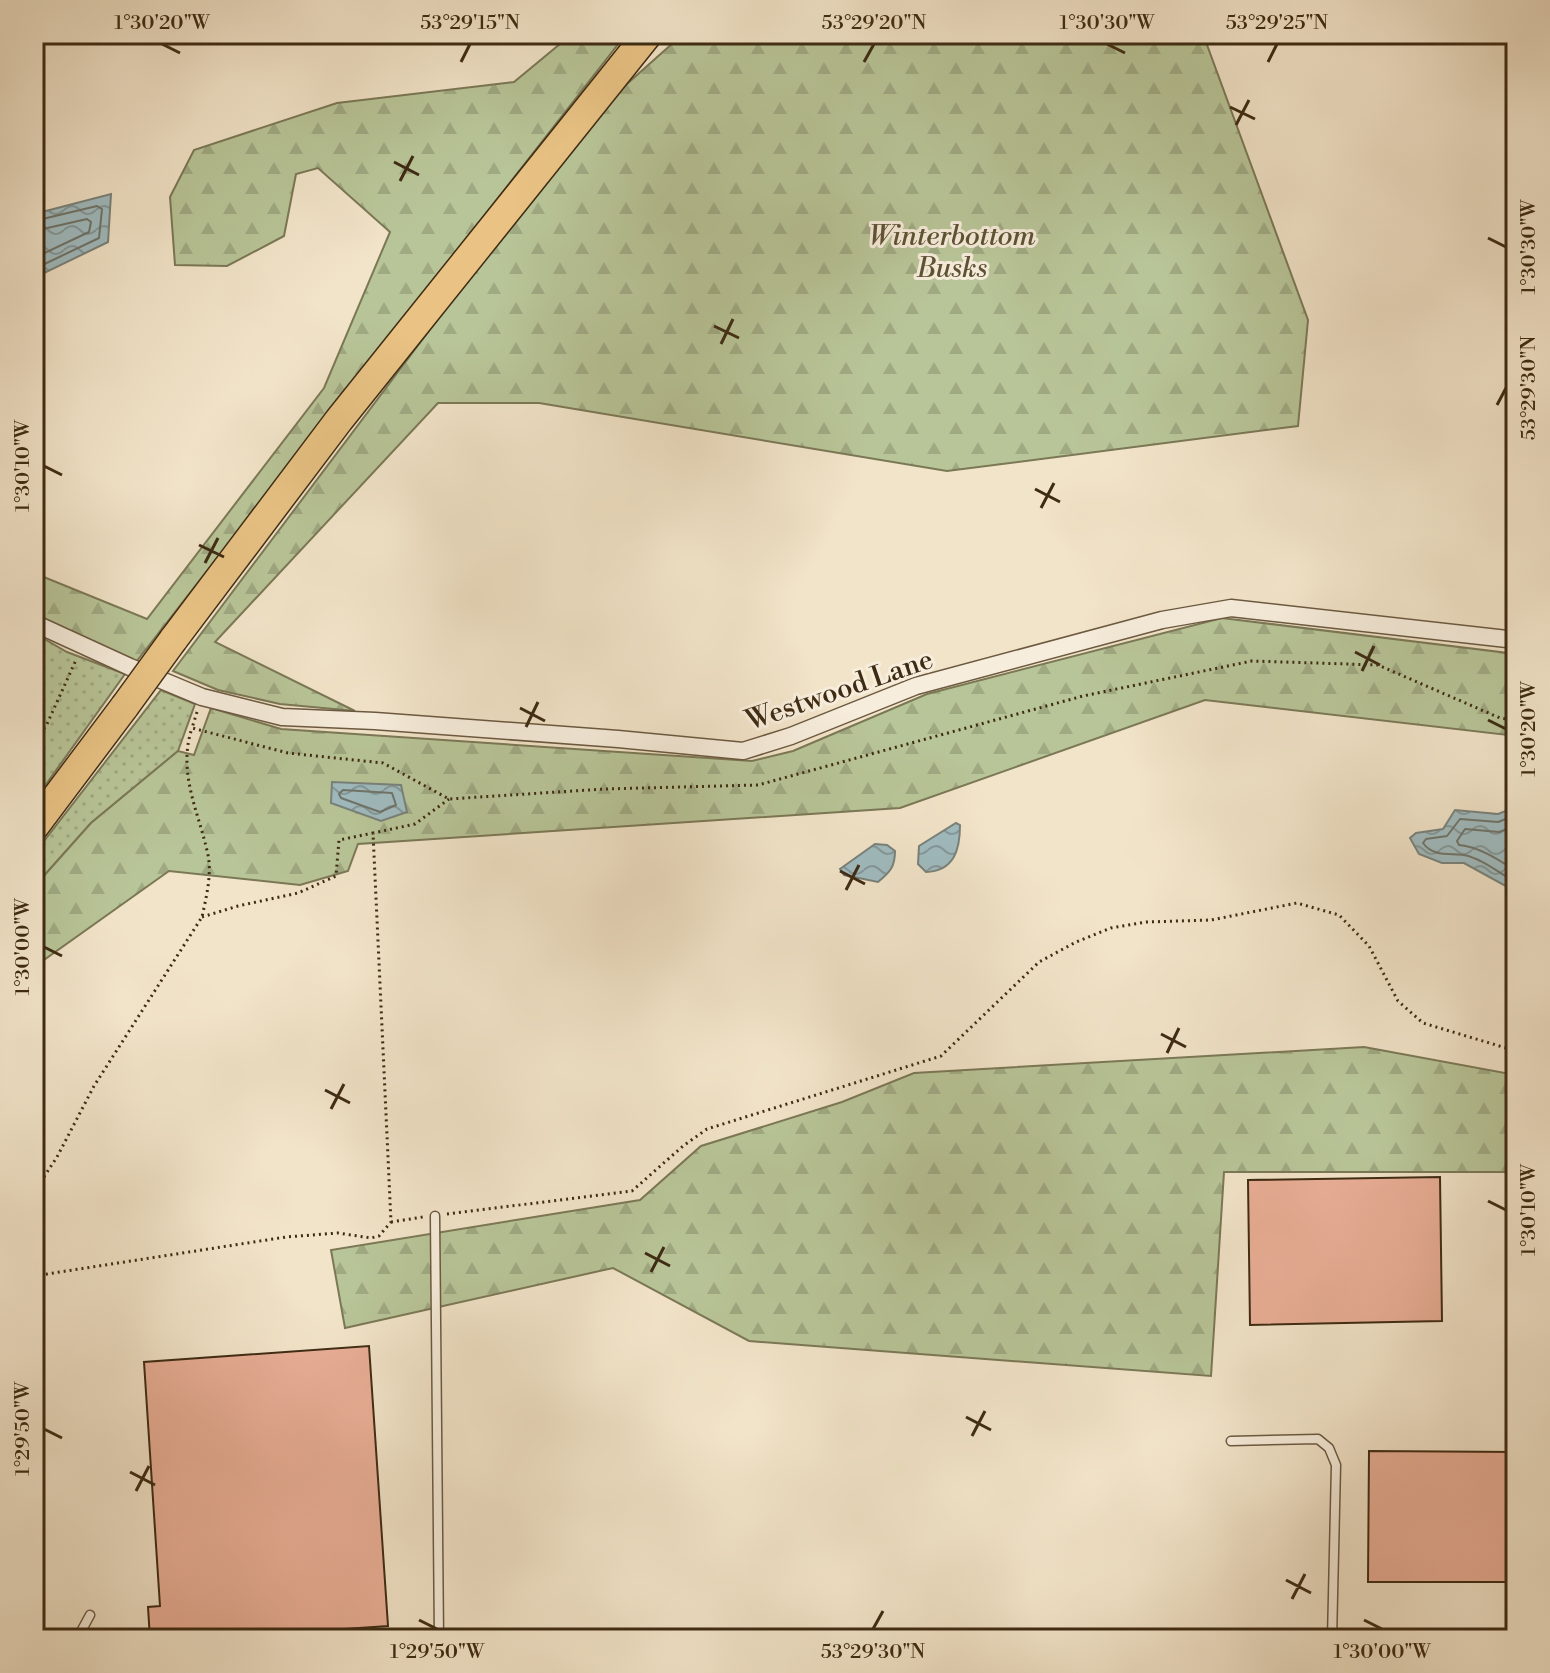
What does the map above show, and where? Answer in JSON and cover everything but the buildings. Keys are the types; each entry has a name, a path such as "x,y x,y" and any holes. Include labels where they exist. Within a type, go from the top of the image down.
{"highway":[{"path":"34,827 339,420 648,34"}],"street":[{"name":"Westwood Lane","path":"34,623 202,697 282,717 603,737 743,751 791,736 916,686 1162,620 1231,608 1516,640"}],"lane":[{"path":"435,1216 439,1639"},
{"path":"1231,1441 1318,1439 1329,1448 1336,1465 1332,1639"},
{"path":"77,1639 90,1615"}],"path":[{"path":"34,744 70,677 81,645"},
{"path":"192,728 288,753 383,763 449,799 604,789 758,785 1083,696 1252,661 1378,665 1500,718 1516,720"},
{"path":"34,1192 57,1157 94,1086 202,917 209,858 187,782 186,744 202,697"},
{"path":"202,917 298,893 336,876 339,840 415,824 449,799"},
{"path":"373,833 391,1222"},
{"path":"34,1276 286,1237 338,1233 371,1238 379,1236 391,1222 632,1191 707,1129 941,1056 1039,962 1111,928 1146,922 1211,920 1297,903 1339,915 1369,946 1398,1001 1423,1023 1516,1051"}],"green space":[{"path":"572,34 626,34 136,662 34,614 34,573 147,619 324,388 390,232 318,168 296,174 284,236 227,266 175,265 170,197 194,150 337,103 514,82"},
{"name":"Winterbottom Busks","path":"683,34 1203,34 1308,320 1298,426 947,471 539,403 438,403 215,642 355,711 280,704 218,690 173,671 480,263 618,92"},
{"path":"1222,618 1516,654 1516,736 1205,700 900,808 358,844 348,871 300,885 169,871 34,967 34,887 91,823 178,751 194,755 211,708 281,729 752,761 793,751 927,694"},
{"path":"34,633 67,652 125,674 34,801"},
{"path":"161,690 195,704 178,751 91,823 34,887 34,854"},
{"path":"1364,1047 1516,1075 1516,1172 1224,1172 1211,1376 749,1341 613,1268 345,1328 331,1250 640,1200 701,1146 842,1102 914,1073"}],"water":[{"path":"111,194 108,242 34,278 34,214"},
{"path":"332,782 401,785 407,812 381,821 331,803"},
{"path":"1516,807 1516,888 1513,890 1464,863 1442,863 1419,854 1410,838 1416,833 1443,829 1455,810 1498,814"},
{"path":"956,823 960,825 960,834 954,858 943,868 926,872 918,864 919,846"},
{"path":"875,844 887,845 895,851 893,865 886,875 878,882 844,875 840,869"}]}
